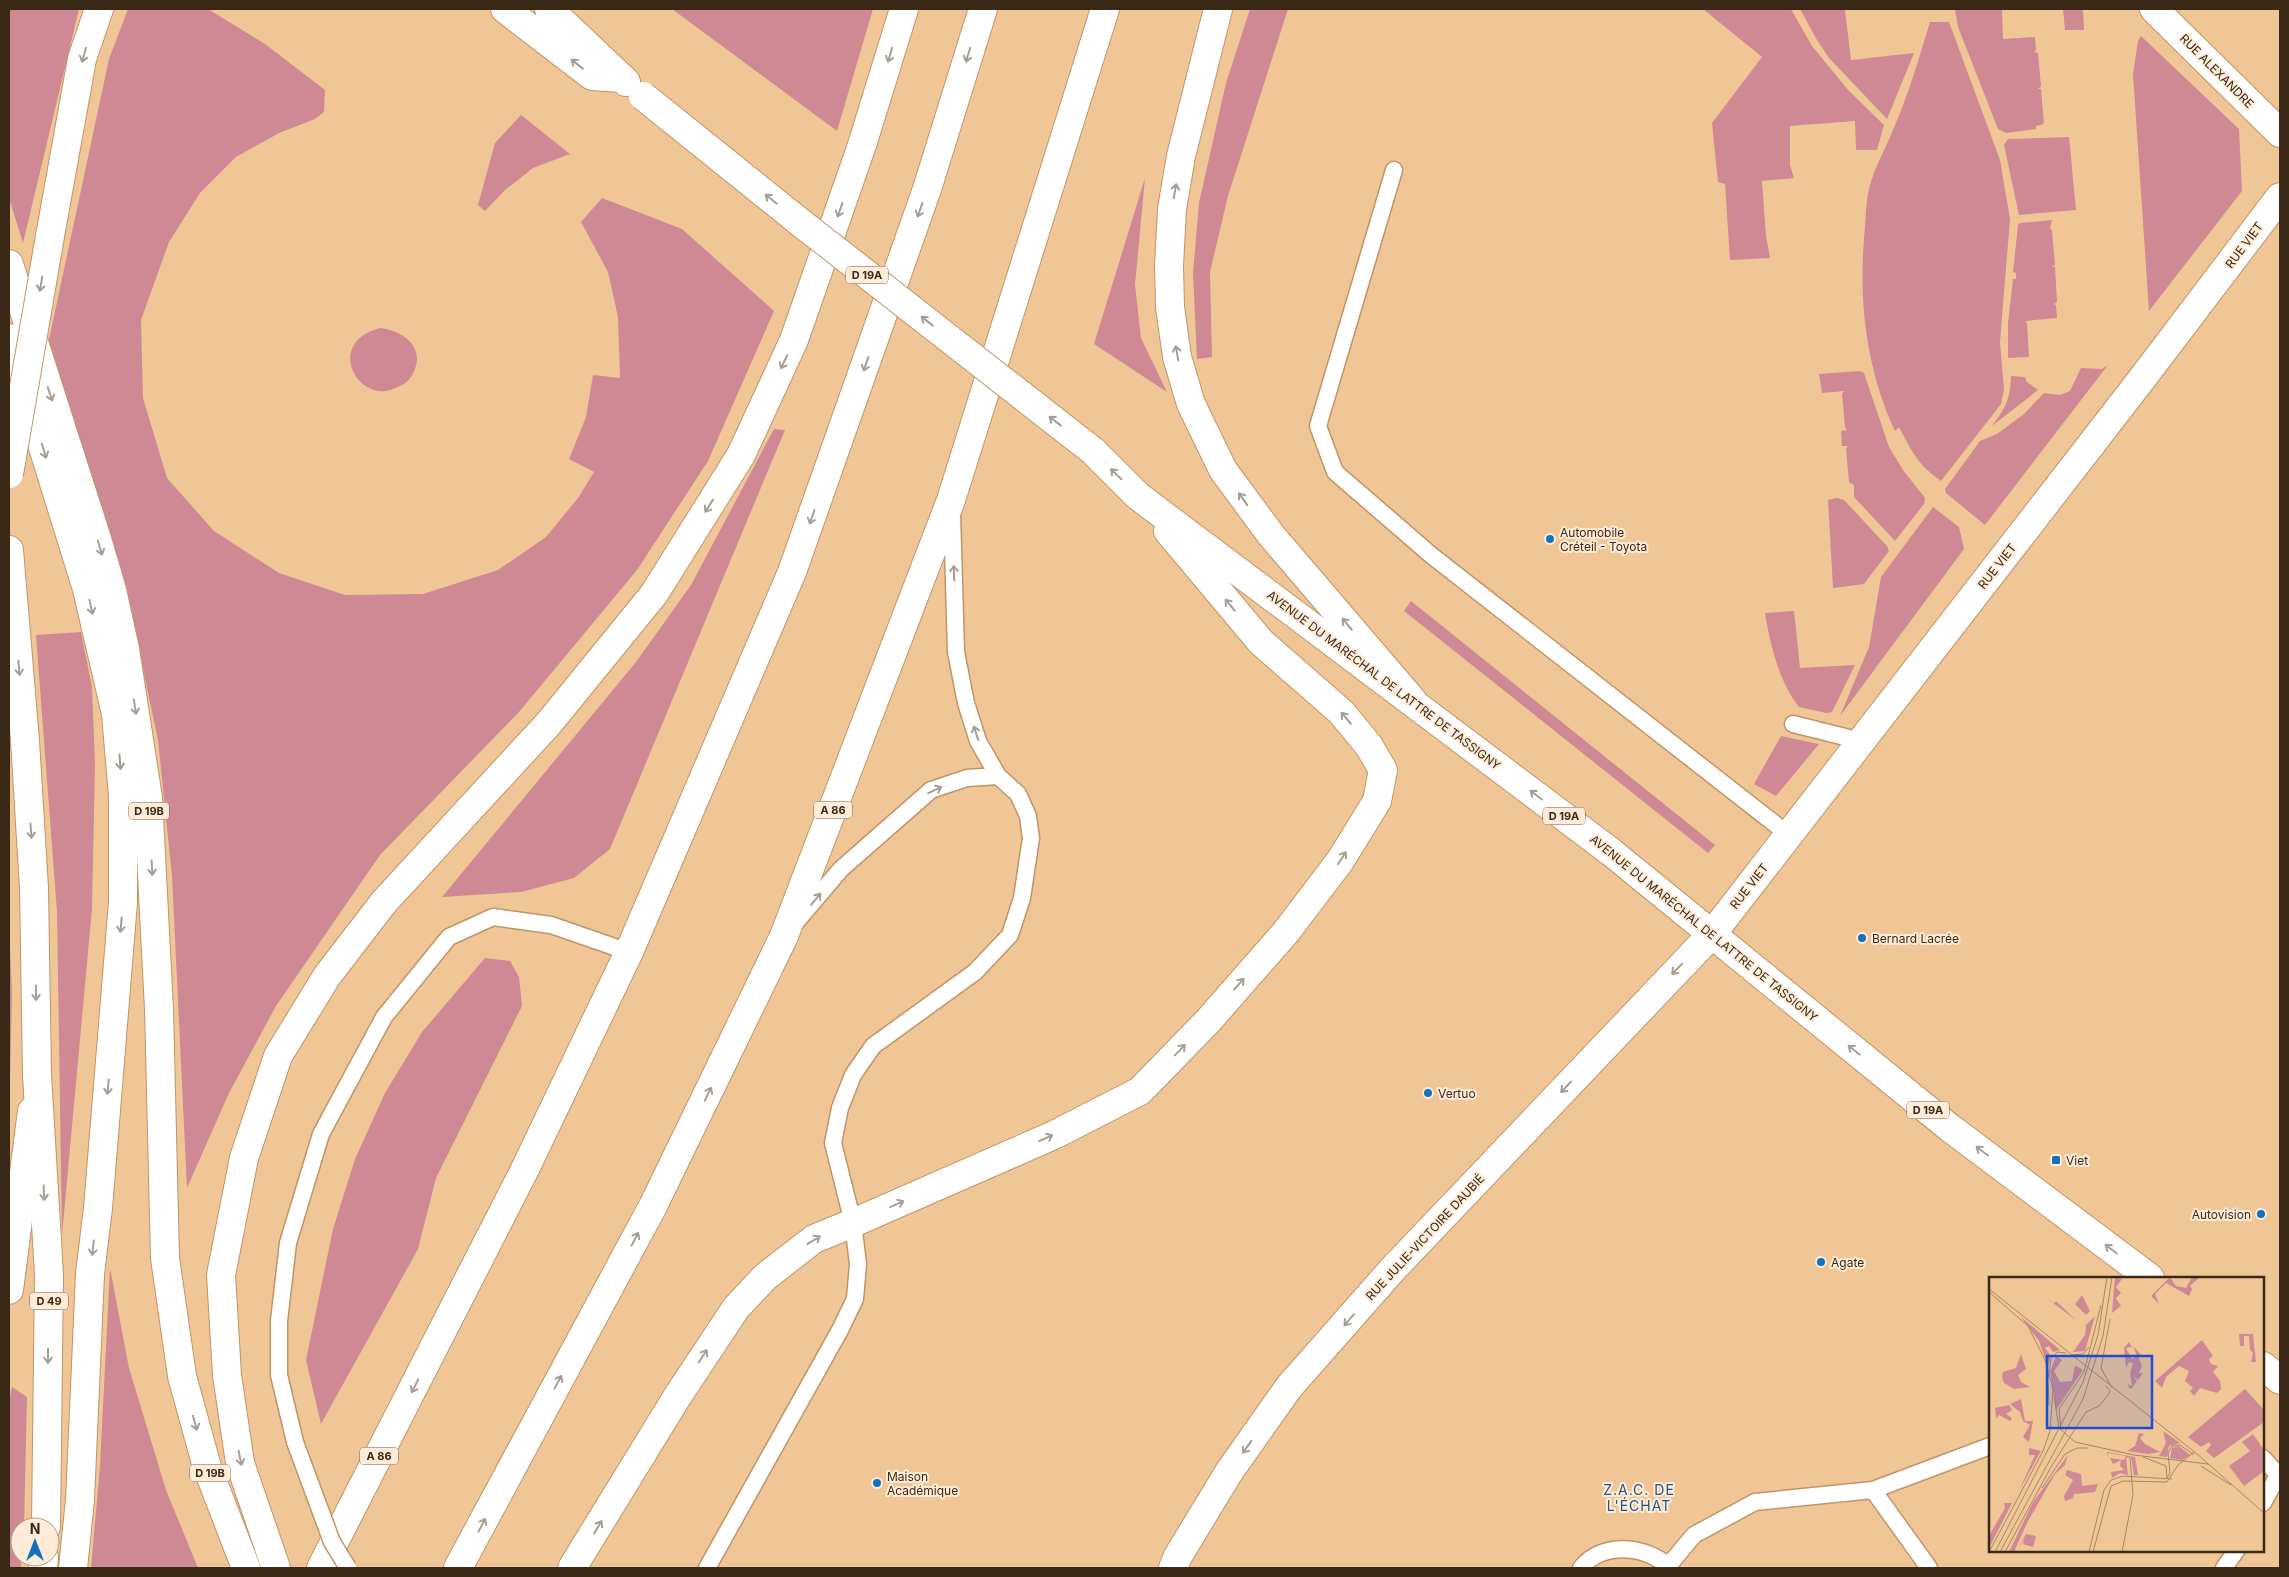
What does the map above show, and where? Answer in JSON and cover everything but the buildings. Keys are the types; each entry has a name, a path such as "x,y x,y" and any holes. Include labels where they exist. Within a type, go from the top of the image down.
{"main road":[{"path":"9,474 82,59 99,9"},
{"path":"505,9 592,76 621,78"},
{"name":"D 19A","path":"549,9 621,78"},
{"path":"276,1568 240,1463 228,1375 221,1275 244,1158 278,1056 327,976 384,902 550,723 654,594 741,455 794,340 862,146 904,9"},
{"name":"A 86","path":"321,1568 520,1179 628,952 792,572 927,189 983,9"},
{"name":"A 86","path":"458,1568 653,1206 784,936 951,500 1105,9"},
{"path":"1218,9 1182,156 1172,209 1169,266 1170,299 1177,357 1191,404 1229,478 1271,535 1413,702"},
{"name":"RUE ALEXANDRE","path":"2154,9 2280,133"},
{"name":"AVENUE DU MARÉCHAL DE LATTRE DE TASSIGNY","path":"621,78 801,224 1093,451 1138,496 1611,852 1950,1128 2149,1277"},
{"name":"RUE VIET","path":"1712,934 2280,197"},
{"name":"D 19B","path":"9,264 112,590 134,704 148,798 159,1009 165,1258 182,1376 207,1467 246,1568"},
{"path":"9,338 87,588 116,714 123,796 123,902 98,1208 90,1274 80,1500 73,1568"},
{"path":"572,1568 676,1397 736,1308 765,1277 814,1239 1054,1135 1140,1092 1208,1021 1286,932 1340,861 1377,801 1383,770 1369,746 1340,712 1260,642 1138,496"},
{"path":"9,550 25,741 34,888 37,1075 9,1290"},
{"name":"RUE JULIE-VICTOIRE DAUBIÉ","path":"1175,1562 1230,1472 1289,1387 1399,1263 1712,934"},
{"name":"D 49","path":"37,1075 49,1274 46,1517"},
{"path":"2264,1367 2280,1380"}],"lane":[{"path":"1394,170 1318,426 1335,472 1431,555 1789,835"},
{"path":"707,1568 840,1330 855,1299 858,1264 853,1223 833,1142 840,1108 853,1075 873,1046 975,972 1010,935 1022,898 1031,838 1028,816 1018,794 998,776 978,741 966,703 956,652 951,500"},
{"path":"1793,724 1862,741"},
{"path":"784,936 841,869 930,790 967,778 998,776"},
{"path":"348,1568 332,1542 294,1442 280,1375 280,1321 288,1243 321,1134 384,1017 449,938 493,917 551,925 628,952"},
{"path":"1581,1568 1599,1555 1617,1549 1635,1550 1653,1555 1669,1567 1694,1535 1755,1502 1873,1490 1989,1446"},
{"path":"2264,1459 2279,1476 2264,1501"},
{"path":"1873,1490 1929,1568"},
{"path":"2224,1568 2235,1552"}],"shaded area":[{"path":"9,9 79,9 23,243 9,198"},
{"path":"128,9 208,9 265,44 325,90 324,112 315,119 279,133 236,157 200,193 169,242 141,320 143,398 167,478 214,531 279,573 345,595 423,594 498,570 546,537 578,498 594,472 569,459 586,417 593,375 620,378 618,317 608,272 581,222 602,198 682,229 774,311 708,461 637,570 519,712 380,855 276,1006 229,1093 187,1188 172,876 158,740 128,598 47,349 109,59"},
{"path":"672,9 873,9 837,131"},
{"path":"1250,9 1288,9 1228,196 1210,272 1212,357 1197,359 1193,273 1199,203 1226,83"},
{"path":"1703,9 1791,9 1812,46 1849,91 1884,125 1877,150 1856,150 1855,121 1790,126 1790,165 1794,178 1762,181 1766,236 1770,258 1730,260 1725,184 1718,182 1712,123 1762,57"},
{"path":"1800,9 1845,10 1851,60 1914,53 1887,119 1829,58"},
{"path":"1955,9 2002,9 2003,39 2035,37 2036,50 2034,52 2038,53 2041,86 2038,89 2041,89 2044,123 2036,126 2036,129 2006,133 1998,129 1958,27"},
{"path":"2063,9 2083,9 2084,30 2065,30"},
{"path":"1930,22 1949,22 2000,160 2010,219 2000,342 2004,390 2001,404 1941,481 1926,469 1916,457 1899,427 1895,431 1885,407 1870,357 1866,331 1863,279 1866,208 1871,181 1904,104"},
{"path":"2141,36 2239,129 2242,191 2149,311 2133,74 2138,41"},
{"path":"521,115 570,154 533,168 505,190 485,211 478,205 495,143"},
{"path":"2069,137 2076,210 2019,215 2004,145 2008,139"},
{"path":"1145,178 1135,285 1141,338 1167,392 1094,344"},
{"path":"2052,220 2050,228 2052,230 2055,265 2052,267 2055,267 2057,302 2054,304 2056,305 2057,318 2025,321 2027,323 2029,357 2008,358 2008,323 2013,279 2016,279 2016,273 2013,272 2018,225 2020,223"},
{"path":"380,328 398,333 406,338 416,350 417,358 416,367 408,381 397,387 382,391 369,388 359,381 353,370 350,358 353,346 363,336"},
{"path":"2108,365 1985,525 1946,493 1945,489 1980,441 1997,434 2024,414 2044,393 2060,395 2070,391 2081,368 2102,369"},
{"path":"1860,371 1864,373 1889,447 1903,470 1925,498 1924,504 1895,541 1854,497 1854,485 1849,482 1846,449 1848,446 1842,446 1841,431 1847,430 1845,427 1842,394 1844,391 1822,393 1819,374"},
{"path":"2011,376 2025,377 2027,382 2038,390 1992,426 2006,403 2010,391"},
{"path":"774,429 785,430 610,849 574,878 521,892 442,897 636,662 691,585"},
{"path":"1837,498 1844,500 1887,546 1889,551 1864,584 1833,588 1828,500"},
{"path":"1933,507 1959,527 1964,549 1840,716 1869,647 1881,577"},
{"path":"1411,601 1715,845 1708,853 1404,611"},
{"path":"1794,611 1800,668 1855,665 1832,712 1826,713 1799,707 1786,686 1776,662 1765,613"},
{"path":"81,632 92,687 95,763 92,909 62,1235 57,912 36,635"},
{"path":"1781,736 1819,744 1776,796 1754,784"},
{"path":"9,920 12,993 9,1130"},
{"path":"485,958 510,961 519,977 522,1006 436,1178 418,1249 321,1424 306,1360 333,1229 355,1159 385,1093 422,1032"},
{"path":"110,1268 129,1368 166,1490 198,1568 91,1568 100,1466"},
{"path":"12,1387 27,1397 24,1517 10,1517 10,1567 21,1568 9,1568 9,1402"}],"place":[{"name":"Automobile Créteil - Toyota","path":"1550,539"},
{"name":"Bernard Lacrée","path":"1862,938"},
{"name":"Vertuo","path":"1428,1093"},
{"name":"Viet","path":"2056,1160"},
{"name":"Autovision","path":"2261,1214"},
{"name":"Agate","path":"1821,1262"},
{"name":"Maison Académique","path":"877,1483"}],"district":[{"name":"Z.A.C. DE L'ÉCHAT","path":"1639,1498"}]}
